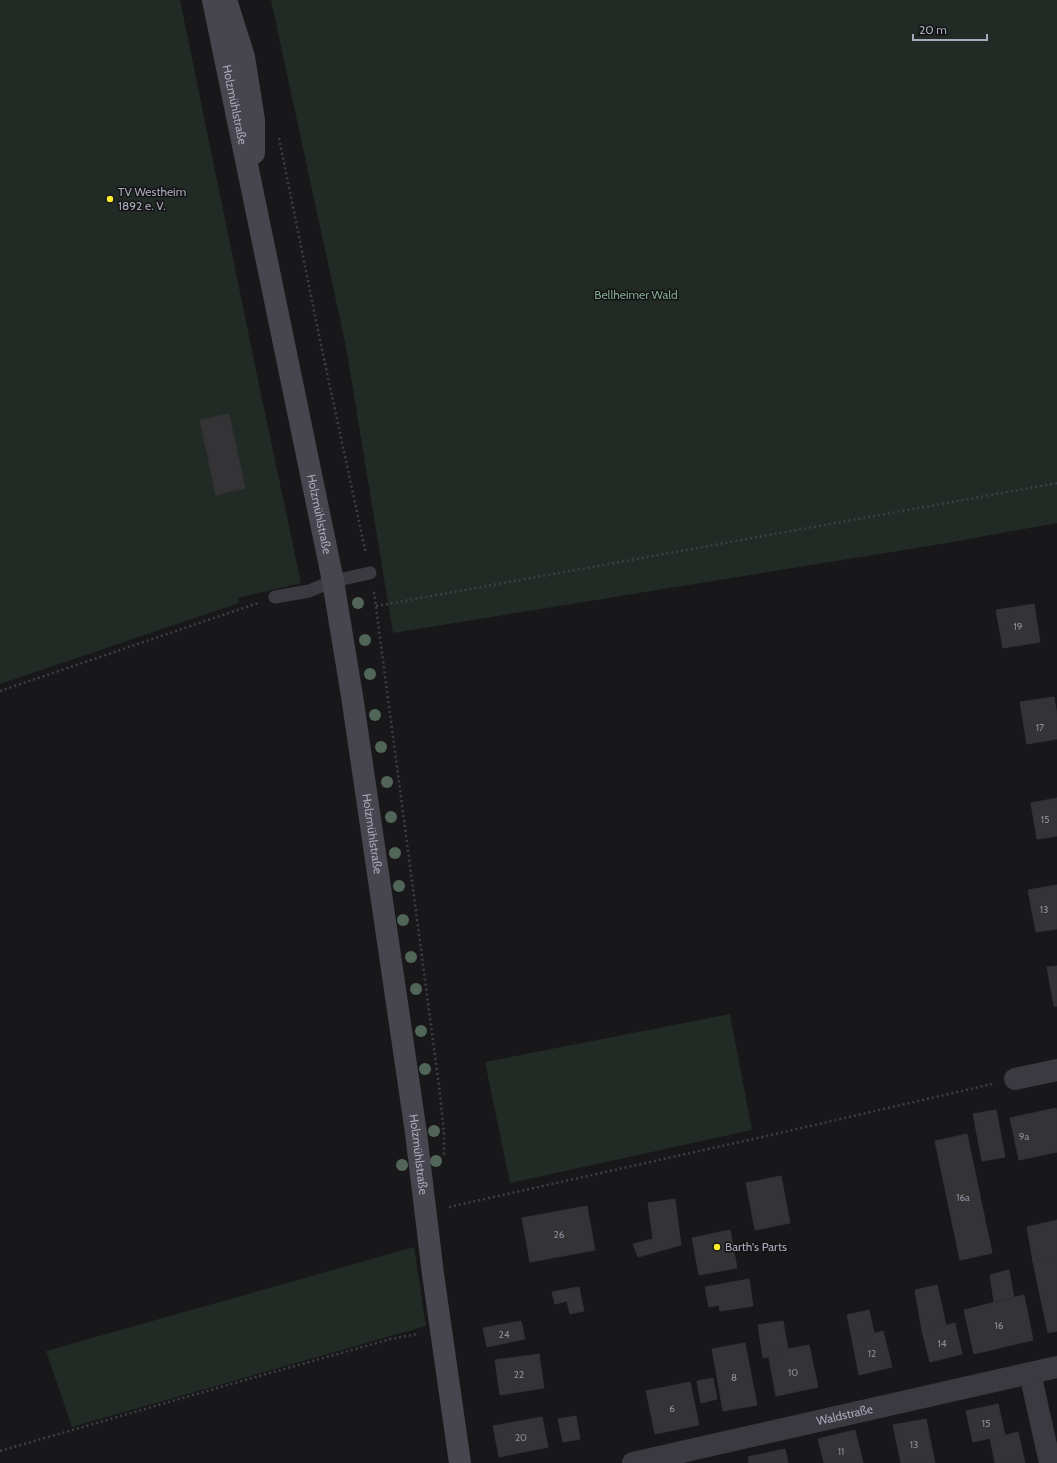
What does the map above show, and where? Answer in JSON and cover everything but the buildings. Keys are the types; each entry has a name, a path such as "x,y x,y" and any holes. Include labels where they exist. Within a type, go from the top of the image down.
{"main road":[{"name":"Holzmühlstraße","path":"213,0 333,581 352,696 412,1109 460,1463"},
{"name":"Holzmühlstraße","path":"226,0 244,57 254,120 256,210"}],"street":[{"path":"1015,1079 1057,1070"},
{"name":"Waldstraße","path":"633,1463 1057,1367"},
{"path":"1030,1373 1050,1463"}],"lane":[{"path":"275,597 309,591 333,581 370,573"}],"path":[{"path":"279,136 376,606 440,1094 444,1134 444,1161"},
{"path":"376,606 1057,483"},
{"path":"0,691 275,597"},
{"path":"425,1212 779,1134 1015,1079"},
{"path":"0,1451 391,1339 442,1329"}],"green space":[{"name":"TV Westheim 1892 e. V.","path":"0,0 180,0 301,583 238,598 239,603 0,684"},
{"name":"Bellheimer Wald","path":"271,0 1057,0 1057,523 941,544 393,633 346,347"},
{"path":"730,1014 752,1130 510,1183 485,1062"},
{"path":"414,1247 426,1326 72,1427 46,1351"}],"place":[{"name":"TV Westheim 1892 e. V.","path":"110,199"},
{"name":"Barth's Parts","path":"717,1247"}]}
